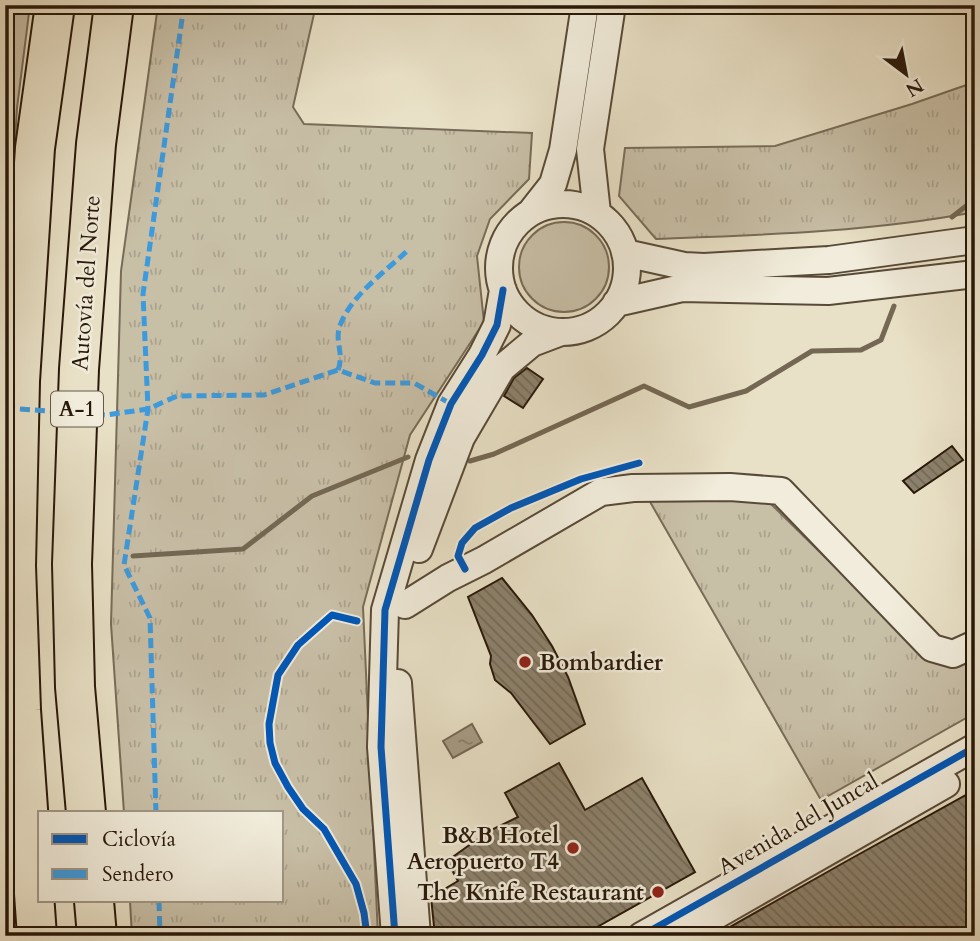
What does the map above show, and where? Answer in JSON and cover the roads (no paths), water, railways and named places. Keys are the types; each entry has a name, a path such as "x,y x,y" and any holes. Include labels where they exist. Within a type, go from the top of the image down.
{"highway":[{"name":"A-1","path":"37,936 20,710 16,553 20,382 35,148 55,5"},
{"name":"Autovía del Norte","path":"86,811 75,687 72,564 79,369 96,144 114,5"},
{"path":"94,902 97,936"}],"street":[{"path":"561,332 542,328 525,320 512,306 503,290 499,272 503,246 517,223 531,212 553,184 563,150 585,5"},
{"path":"597,213 590,149 612,5"},
{"path":"417,936 397,674 412,567 461,438 502,368 532,343 561,332 582,329 601,319 616,303 625,279 625,253 620,237 610,223 597,213 584,207 557,204 531,212"},
{"path":"625,253 684,266 704,267 829,260 975,240"},
{"path":"616,303 682,288 828,291 975,274"},
{"path":"395,936 381,747 385,610 429,460 451,404 497,326 503,290"},
{"path":"405,605 601,492 633,488 730,486 781,491 932,648 953,654 975,644"},
{"name":"Avenida del Juncal","path":"641,936 975,747"},
{"name":"Avenida del Juncal","path":"680,936 975,768"}],"water":[{"path":"472,724 482,742 453,758 443,741"}],"waterway":[{"path":"952,217 975,199"},
{"path":"470,461 494,454 644,386 689,407 746,391 812,351 861,350 881,340 894,306"},
{"path":"133,556 243,549 312,496 408,457"}],"place":[{"name":"Bombardier","path":"525,662"},
{"name":"B&B Hotel Aeropuerto T4","path":"573,848"},
{"name":"The Knife Restaurant","path":"658,892"}]}
